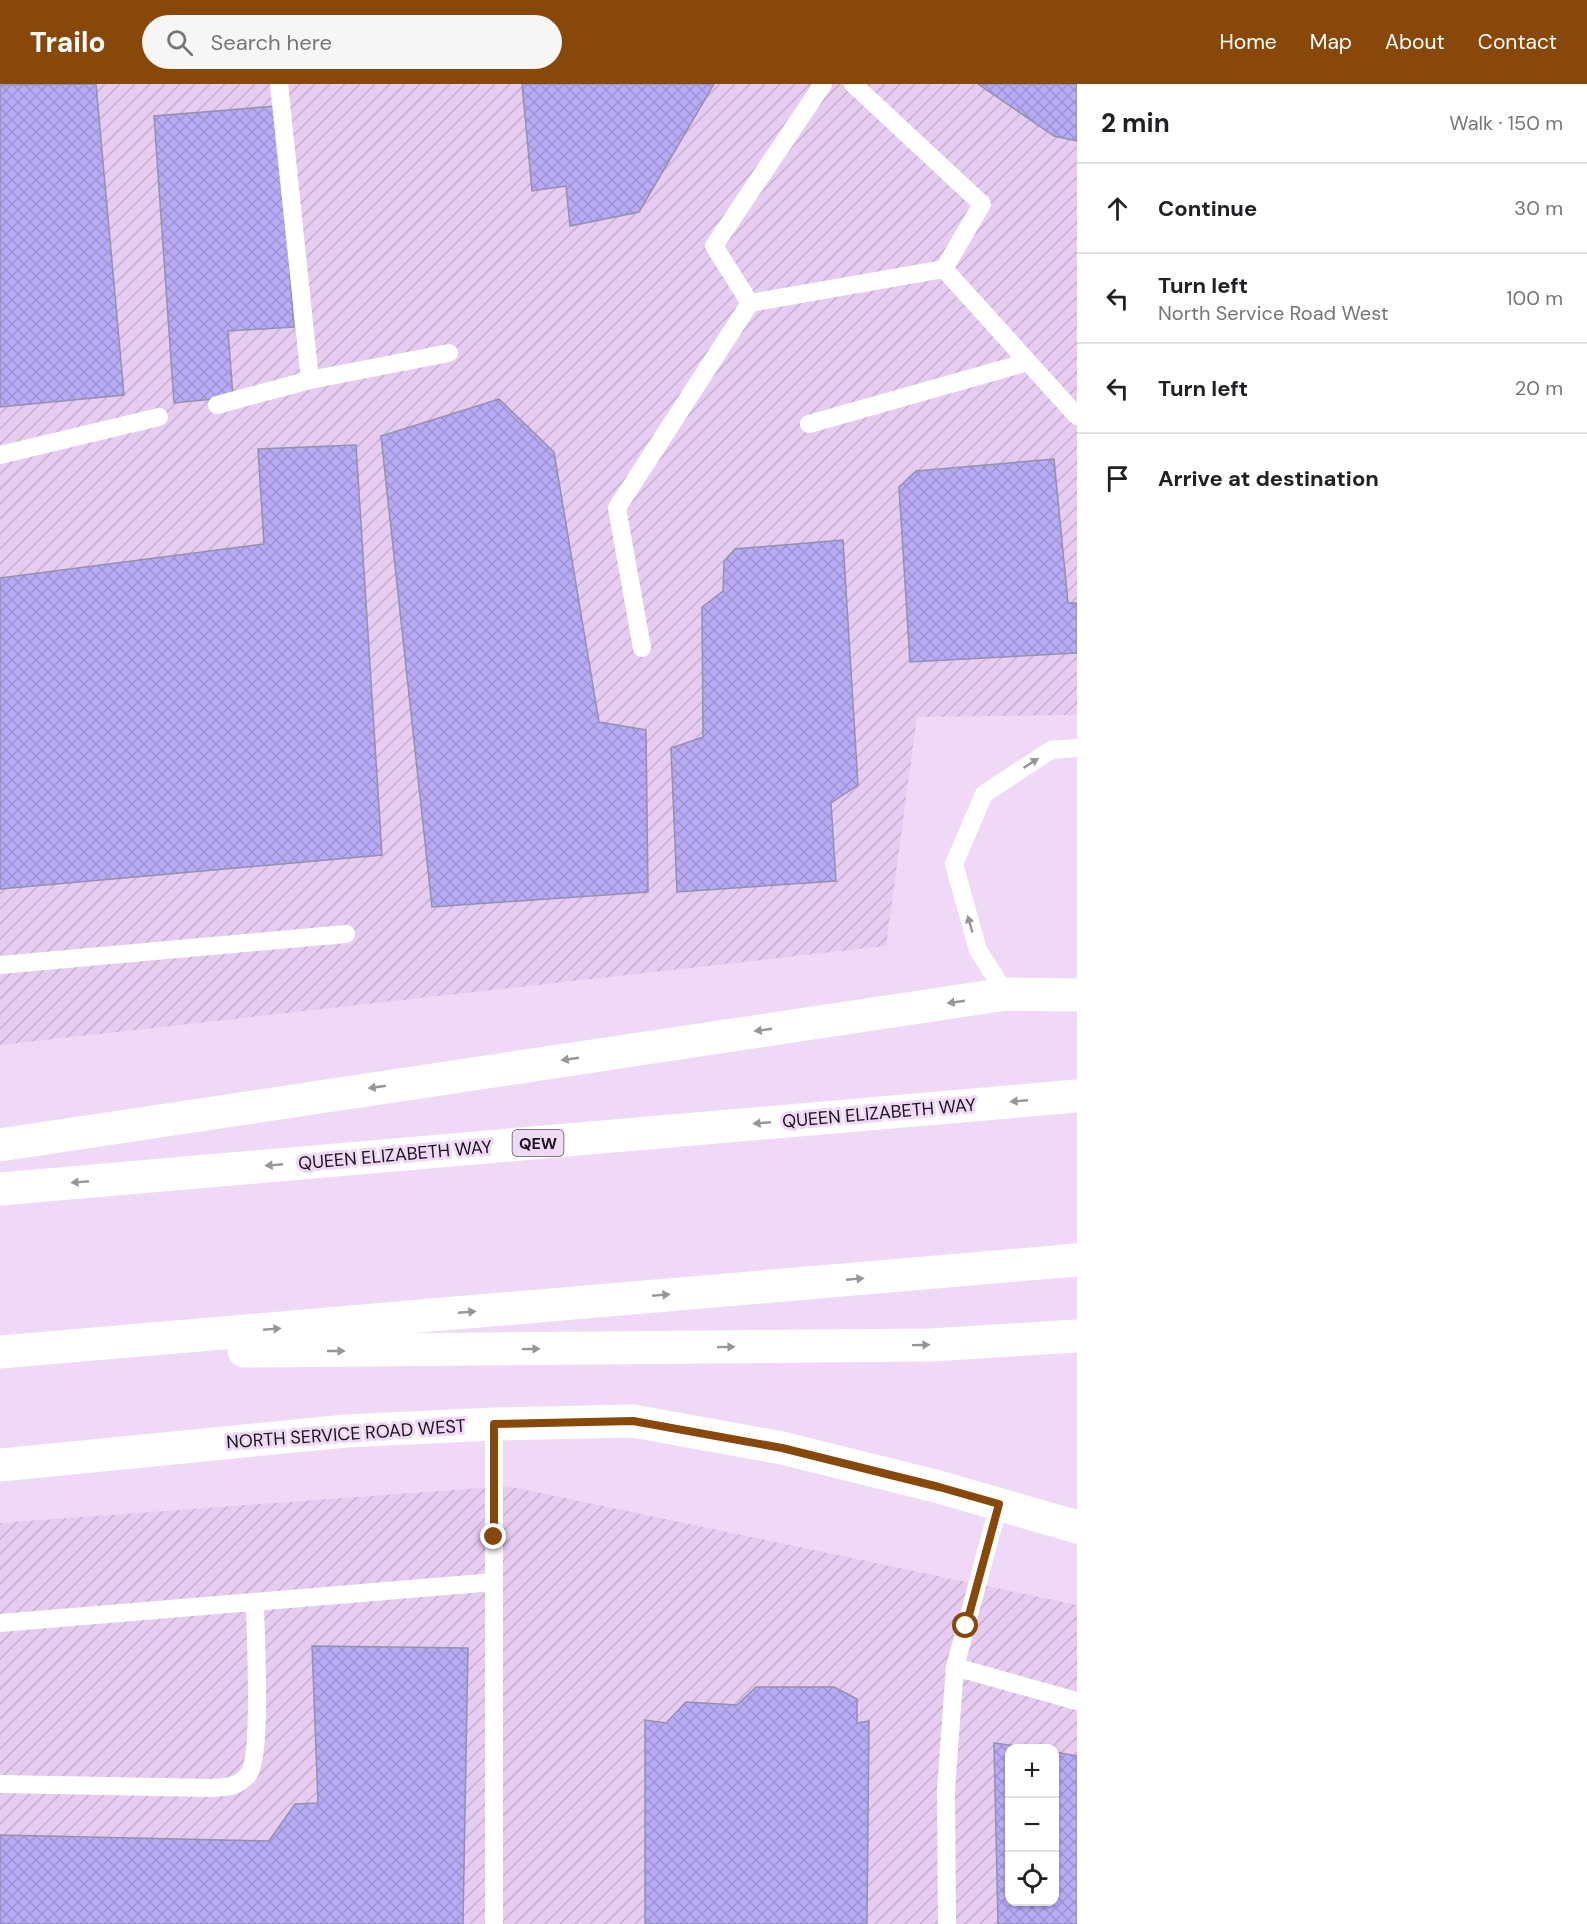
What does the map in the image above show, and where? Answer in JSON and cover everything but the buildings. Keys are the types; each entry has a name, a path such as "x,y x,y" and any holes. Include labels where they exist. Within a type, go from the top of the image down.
{"main road":[{"path":"0,1145 1006,994 1077,995"},
{"name":"QUEEN ELIZABETH WAY","path":"0,1189 1077,1096"},
{"path":"2,1352 1077,1260"},
{"path":"2,1352 930,1345 1077,1336"},
{"name":"NORTH SERVICE ROAD WEST","path":"0,1465 346,1431 494,1424 633,1421 782,1448 939,1487 1077,1527"}],"lane":[{"path":"279,84 309,380"},
{"path":"750,303 714,246 823,84"},
{"path":"853,84 981,204 944,270"},
{"path":"642,648 617,508 750,303 944,270"},
{"path":"944,270 1077,416"},
{"path":"217,405 309,380 449,353"},
{"path":"809,424 1028,362"},
{"path":"0,455 159,417"},
{"path":"1006,994 978,950 954,864 984,794 1051,750 1077,748"},
{"path":"0,965 346,934"},
{"path":"494,1424 494,1924"},
{"path":"946,1924 946,1790 955,1667 999,1504"},
{"path":"0,1623 494,1582"},
{"path":"0,1784 211,1788 235,1786 249,1774 255,1758 257,1734 255,1602"},
{"path":"955,1667 1077,1701"}],"shaded area":[{"path":"0,84 1077,84 1077,715 917,717 886,946 0,1045"},
{"path":"507,1486 1077,1605 1077,1924 0,1924 0,1523"}],"route":[{"path":"494,1537 494,1424 633,1421 782,1448 999,1504 966,1626"}]}
